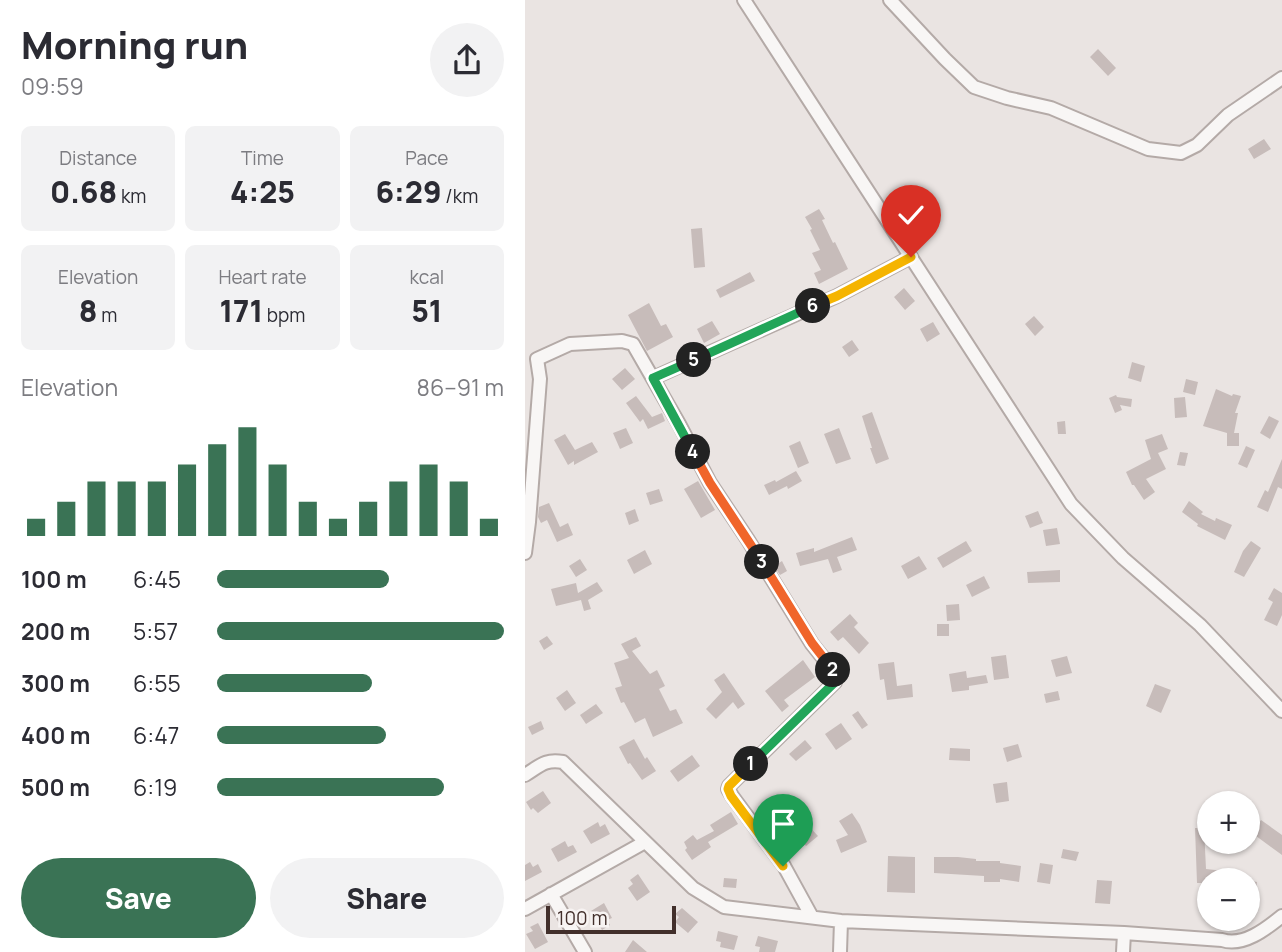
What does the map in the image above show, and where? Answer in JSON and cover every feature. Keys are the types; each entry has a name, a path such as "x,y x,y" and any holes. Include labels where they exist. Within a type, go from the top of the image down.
{"street":[{"path":"744,0 1071,504 1123,558 1199,625 1282,711"},
{"path":"890,0 974,87 1006,98 1051,108 1148,149 1181,153 1197,145 1228,115 1282,78"},
{"path":"653,378 837,296 911,257"},
{"path":"525,553 540,379 531,362 570,344 622,341 633,344 710,483 812,643 836,674 835,682 728,789 783,866 812,917"},
{"path":"526,771 552,760 563,762 692,888 724,907 841,921 1124,933 1222,940 1235,948 1264,931 1282,916"},
{"path":"525,909 645,842"},
{"path":"551,894 585,952"},
{"path":"840,952 841,921"},
{"path":"1123,952 1124,933"}],"building":[{"path":"1098,49 1116,68 1108,76 1090,57"},
{"path":"1264,139 1271,149 1254,159 1248,149"},
{"path":"819,209 833,243 835,242 848,269 819,284 814,273 821,270 812,253 820,250 805,217"},
{"path":"702,228 705,267 694,268 691,229"},
{"path":"750,272 755,281 720,298 716,290"},
{"path":"904,288 915,301 905,310 894,297"},
{"path":"649,303 661,326 666,324 673,337 647,351 628,315"},
{"path":"1034,316 1044,327 1035,336 1025,324"},
{"path":"712,321 720,334 704,343 697,329"},
{"path":"933,322 940,334 927,342 920,329"},
{"path":"852,340 859,350 849,357 842,347"},
{"path":"1132,362 1145,366 1141,382 1128,378"},
{"path":"625,368 635,379 622,390 612,379"},
{"path":"1186,379 1198,382 1195,395 1183,392"},
{"path":"1216,389 1232,396 1241,396 1235,413 1238,413 1234,433 1239,433 1239,446 1227,446 1227,433 1203,426"},
{"path":"1116,395 1132,399 1131,407 1120,405 1122,410 1115,413 1109,398"},
{"path":"636,396 652,417 662,413 665,421 648,429 643,419 640,422 626,403"},
{"path":"1185,397 1187,417 1175,418 1174,398"},
{"path":"872,412 889,459 876,464 862,416"},
{"path":"1269,416 1279,421 1270,439 1260,433"},
{"path":"1065,421 1066,434 1058,434 1057,422"},
{"path":"626,428 633,443 620,449 613,433"},
{"path":"839,428 851,459 836,464 824,434"},
{"path":"565,434 575,450 592,442 598,452 574,465 574,461 568,465 554,440"},
{"path":"1162,434 1168,449 1158,453 1166,469 1146,479 1155,492 1144,500 1126,472 1151,459 1145,440"},
{"path":"800,441 809,463 798,468 789,446"},
{"path":"1246,446 1255,450 1247,468 1238,464"},
{"path":"1180,452 1188,453 1185,466 1177,465"},
{"path":"1282,459 1282,489 1278,487 1268,512 1257,507 1265,490 1268,492"},
{"path":"796,471 802,481 769,495 764,485"},
{"path":"698,481 715,510 701,518 684,489"},
{"path":"659,489 663,501 650,505 646,493"},
{"path":"1189,501 1203,512 1201,514 1232,525 1225,540 1197,526 1198,524 1182,512"},
{"path":"549,503 560,527 568,523 573,535 557,542 547,520 541,523 538,517 539,507"},
{"path":"635,509 639,521 629,525 625,513"},
{"path":"1038,511 1043,523 1030,528 1025,516"},
{"path":"1057,528 1060,544 1046,546 1043,530"},
{"path":"852,537 857,550 837,557 842,570 833,573 828,559 800,566 796,553 814,548 814,552"},
{"path":"966,541 972,551 943,568 937,558"},
{"path":"1251,541 1261,548 1244,577 1234,572 1243,551"},
{"path":"645,550 652,564 634,574 627,560"},
{"path":"919,556 927,569 908,579 901,566"},
{"path":"580,559 587,570 576,577 569,566"},
{"path":"782,561 787,571 780,575 774,566"},
{"path":"1060,570 1060,582 1028,583 1027,572"},
{"path":"984,576 990,588 972,597 966,585"},
{"path":"597,582 603,591 588,600 591,609 584,611 581,600 556,606 551,589 576,583 578,593"},
{"path":"1274,588 1282,593 1282,615 1277,626 1264,620 1273,602 1268,599"},
{"path":"959,604 960,620 947,621 946,605"},
{"path":"850,614 858,623 854,627 869,643 859,654 843,637 838,641 830,632"},
{"path":"937,624 949,624 949,636 937,636"},
{"path":"547,636 553,644 544,650 539,641"},
{"path":"636,637 641,646 632,651 650,674 657,670 665,686 659,689 670,711 676,709 683,723 653,737 645,718 635,723 624,702 621,703 615,688 622,686 614,663 629,658 621,644"},
{"path":"1006,655 1009,678 994,680 991,657"},
{"path":"1067,656 1072,673 1056,677 1051,660"},
{"path":"803,660 815,677 784,700 789,706 782,712 765,691"},
{"path":"894,662 897,686 912,684 913,697 887,700 884,679 880,680 878,664"},
{"path":"966,671 967,678 986,675 988,683 969,686 969,690 952,692 949,674"},
{"path":"724,673 745,704 738,709 733,702 716,719 706,709 722,692 714,680"},
{"path":"1155,684 1171,690 1161,713 1146,706"},
{"path":"567,690 576,703 565,711 556,698"},
{"path":"1058,691 1060,700 1046,703 1044,694"},
{"path":"596,704 603,713 586,724 580,715"},
{"path":"858,711 868,725 862,729 852,715"},
{"path":"541,721 544,729 532,735 528,727"},
{"path":"841,723 852,739 836,750 825,734"},
{"path":"634,739 645,759 647,757 656,771 642,780 630,763 628,764 619,747"},
{"path":"805,740 812,748 796,761 789,754"},
{"path":"1018,744 1022,757 1007,762 1003,748"},
{"path":"950,748 970,749 970,761 949,760"},
{"path":"692,755 700,766 678,782 670,771"},
{"path":"1007,782 1009,801 996,803 993,784"},
{"path":"543,791 551,803 538,813 533,808 531,810 526,802"},
{"path":"731,812 738,824 708,842 711,847 692,860 685,850 687,848 684,842 693,835 697,840 714,831 710,825"},
{"path":"852,813 867,842 841,853 836,840 848,835 839,821"},
{"path":"1260,821 1282,835 1282,855 1260,839"},
{"path":"598,822 600,827 605,824 610,834 591,844 583,831"},
{"path":"805,822 818,836 806,846 794,832"},
{"path":"1195,828 1197,854 1205,854 1206,868 1197,868 1197,883"},
{"path":"565,841 568,847 573,845 577,852 558,862 551,849"},
{"path":"1063,849 1079,852 1076,861 1061,858"},
{"path":"888,856 915,857 915,893 887,892"},
{"path":"934,857 1000,861 1021,866 1019,882 1000,879 1000,882 984,882 984,876 934,873"},
{"path":"530,862 533,867 538,864 542,872 525,881 525,865"},
{"path":"1040,863 1053,865 1050,884 1037,882"},
{"path":"638,874 650,892 637,901 628,888 633,884 630,880"},
{"path":"724,878 737,879 736,888 723,887"},
{"path":"1097,880 1112,881 1110,904 1095,903"},
{"path":"604,903 612,918 607,920 610,925 602,930 591,911"},
{"path":"682,908 698,922 688,933 675,922 679,917 675,914"},
{"path":"538,923 548,942 535,949 526,934 533,931 530,927"},
{"path":"718,931 738,936 734,950 720,947 721,942 716,941"},
{"path":"758,936 778,941 775,952 759,952 760,947 755,946"},
{"path":"633,940 647,952 625,952"}],"route":[{"path":"783,866 728,789 835,682 836,674 812,643 710,483 653,378 837,296 911,257"}]}
